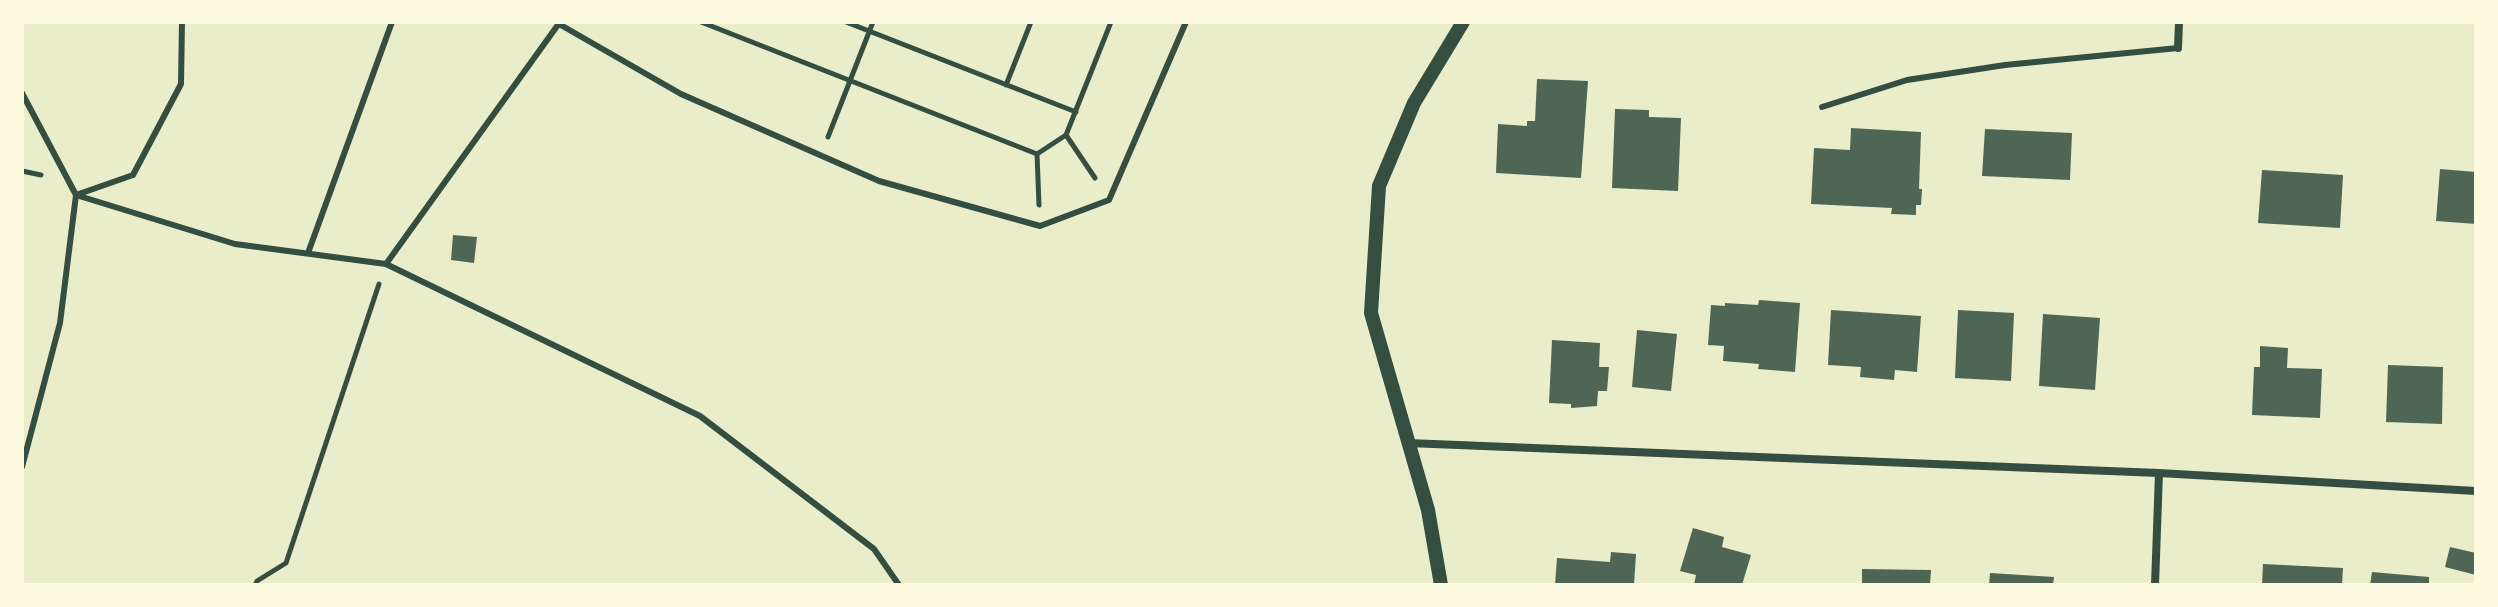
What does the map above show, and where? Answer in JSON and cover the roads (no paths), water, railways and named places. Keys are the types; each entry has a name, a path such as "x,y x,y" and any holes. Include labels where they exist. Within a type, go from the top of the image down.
{"street":[{"path":"1441,585 1428,510 1371,313 1379,186 1414,103 1463,22"},
{"path":"2178,48 2179,22"},
{"path":"1407,443 2159,473 2476,491"},
{"path":"2155,585 2159,473"}],"lane":[{"path":"76,195 133,175 181,84 182,22"},
{"path":"308,253 392,22"},
{"path":"386,264 559,23 681,94 879,181 1040,226 1109,200 1186,22"},
{"path":"1822,107 1907,80 2005,65 2178,48"},
{"path":"22,93 76,195 60,323 22,467"},
{"path":"76,195 235,244 386,264 700,416 874,549 899,585"}]}
